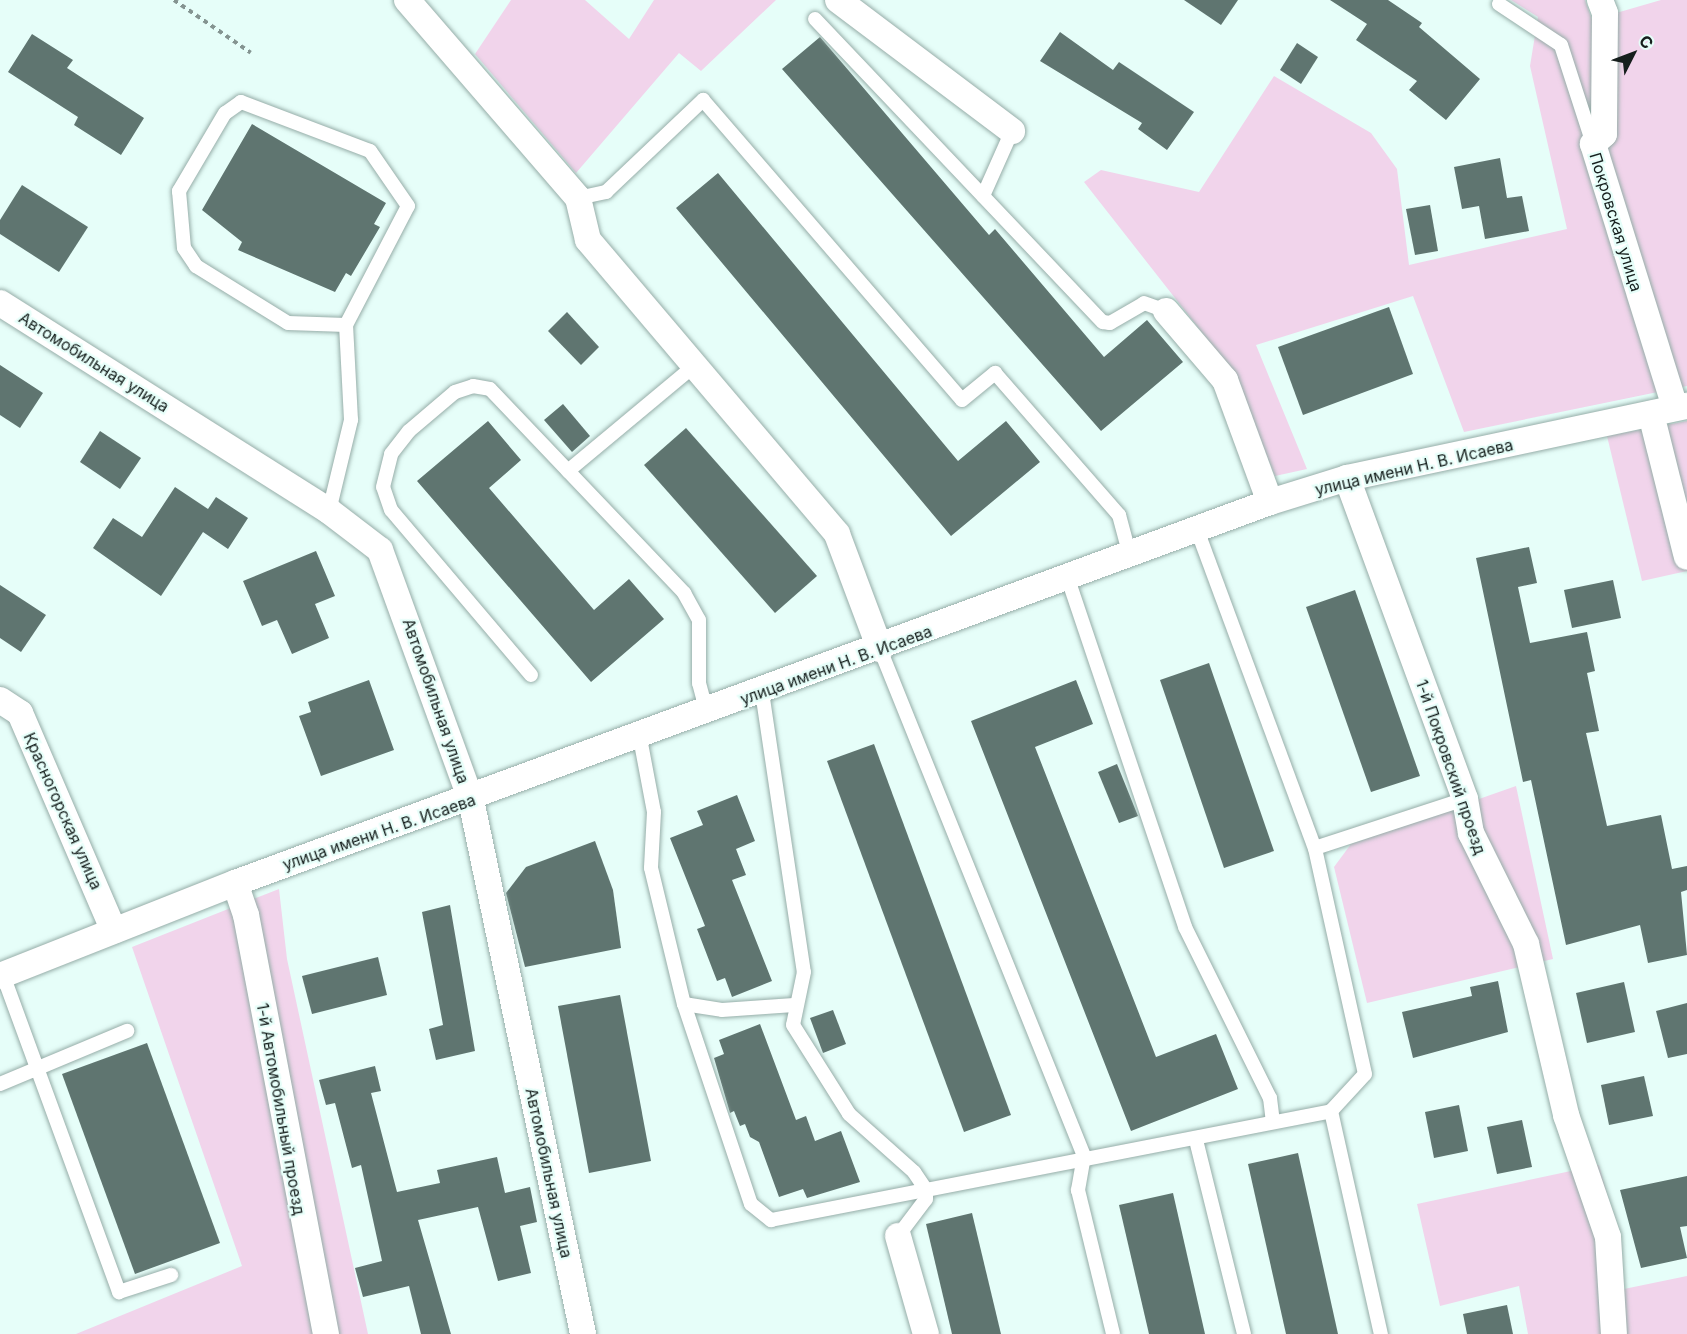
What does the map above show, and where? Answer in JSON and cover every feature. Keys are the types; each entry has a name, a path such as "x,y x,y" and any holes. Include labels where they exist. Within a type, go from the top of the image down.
{"street":[{"path":"407,0 578,198 588,240 693,367 837,534 880,649"},
{"path":"838,0 1012,131"},
{"name":"Покровская улица","path":"1600,0 1605,13 1604,134 1593,144 1671,409 1687,557"},
{"name":"Автомобильная улица","path":"0,303 329,511 380,550 392,573 471,800 583,1334"},
{"path":"1166,311 1225,380 1270,502"},
{"name":"улица имени Н. В. Исаева","path":"2,976 235,884 471,800 880,649 1196,527 1347,478 1671,409"},
{"name":"1-й Покровский проезд","path":"1347,478 1465,799 1471,833 1526,944 1566,1115 1608,1237 1614,1334"},
{"name":"Красногорская улица","path":"0,700 20,713 114,931"},
{"name":"1-й Автомобильный проезд","path":"235,884 246,915 326,1334"},
{"path":"898,1236 926,1334"}],"lane":[{"path":"1499,4 1561,45 1593,144"},
{"path":"815,19 1103,322 1110,323 1144,303 1166,311"},
{"path":"578,198 606,192 704,100 963,400 995,373 1119,514 1129,552"},
{"path":"329,511 351,420 346,325 408,206 370,151 241,102 225,113 178,191 183,248 196,266 288,323 346,325"},
{"path":"983,196 1012,131"},
{"path":"568,471 693,367"},
{"path":"531,675 391,510 383,487 391,454 409,431 455,392 473,386 490,389 654,558 699,620 699,683 707,713"},
{"path":"640,738 654,812 651,868 684,1004 751,1204 771,1220 1084,1156 1111,1157 1196,1140 1273,1121 1331,1111 1365,1074 1315,848 1196,527"},
{"path":"1066,576 1185,927 1270,1098 1273,1121"},
{"path":"880,649 1084,1156 1078,1190 1113,1334"},
{"path":"762,692 804,972 794,1005 793,1025 813,1063 849,1113 914,1172 926,1190 926,1199 898,1236"},
{"path":"1315,848 1465,799"},
{"path":"2,976 119,1292 171,1275"},
{"path":"684,1004 722,1010 794,1005"},
{"path":"0,1084 37,1072 127,1030"},
{"path":"1331,1111 1381,1334"},
{"path":"1196,1140 1244,1334"}],"path":[{"path":"174,0 251,53"}],"shaded area":[{"path":"511,0 585,0 629,39 654,0 776,0 701,71 679,53 576,173 475,54"},
{"path":"1511,0 1585,0 1592,20 1661,0 1687,0 1687,386 1464,432 1413,296 1256,345 1307,469 1275,476 1233,372 1084,182 1101,170 1199,192 1274,76 1371,133 1397,169 1409,265 1567,229 1530,66 1538,17"},
{"path":"1687,421 1687,571 1642,581 1607,436"},
{"path":"1516,786 1553,959 1367,1003 1334,867 1351,844"},
{"path":"279,889 287,959 368,1334 76,1334 242,1266 132,947"},
{"path":"1599,1165 1620,1240 1624,1289 1687,1276 1687,1334 1528,1334 1519,1286 1440,1306 1417,1204"}],"building":[{"path":"1184,0 1238,0 1221,25"},
{"path":"1330,0 1388,0 1422,23 1419,27 1480,79 1446,120 1409,90 1417,81 1356,40 1367,24"},
{"path":"1060,32 1113,70 1119,62 1194,112 1167,150 1138,129 1142,123 1040,61"},
{"path":"32,34 73,60 67,68 144,118 121,155 74,125 78,117 8,72"},
{"path":"820,37 989,235 995,229 1104,357 1147,320 1183,362 1101,431 782,69"},
{"path":"1297,43 1318,57 1301,84 1280,70"},
{"path":"252,124 386,203 374,224 380,227 351,276 346,273 335,292 238,250 242,242 202,210"},
{"path":"1500,158 1507,198 1522,196 1529,231 1485,239 1479,206 1462,209 1454,167"},
{"path":"718,173 958,461 1006,421 1040,462 951,536 676,208"},
{"path":"22,185 88,227 59,272 0,234 0,220"},
{"path":"1430,205 1438,251 1415,255 1406,209"},
{"path":"1389,307 1413,374 1303,415 1278,347"},
{"path":"567,312 599,347 581,365 548,331"},
{"path":"0,365 43,393 20,428 0,415"},
{"path":"563,404 590,436 572,452 544,420"},
{"path":"488,421 521,460 489,488 594,610 629,579 664,619 591,682 417,481"},
{"path":"686,428 817,576 775,613 644,465"},
{"path":"100,431 141,458 120,489 80,462"},
{"path":"175,487 208,509 216,497 248,518 228,549 203,532 161,596 93,548 113,518 142,537"},
{"path":"1529,547 1537,583 1518,587 1530,643 1587,632 1595,671 1587,673 1599,731 1586,733 1607,826 1661,815 1672,869 1687,866 1687,890 1681,892 1687,955 1648,963 1640,925 1566,945 1531,780 1523,782 1476,558"},
{"path":"316,551 335,596 315,604 329,638 292,654 277,620 262,626 243,581"},
{"path":"1613,580 1621,618 1572,628 1564,590"},
{"path":"0,585 46,615 21,652 0,638"},
{"path":"1355,590 1420,776 1371,792 1306,607"},
{"path":"1209,663 1274,851 1224,868 1160,680"},
{"path":"369,680 394,750 321,776 299,716 311,712 308,702"},
{"path":"1076,680 1093,724 1035,747 1156,1057 1216,1034 1238,1089 1131,1131 971,721"},
{"path":"874,744 1011,1115 964,1132 827,761"},
{"path":"1117,764 1138,816 1119,823 1098,772"},
{"path":"737,795 755,841 736,849 746,875 732,880 772,981 732,997 725,978 717,981 697,929 705,926 670,838 703,825 697,811"},
{"path":"595,841 613,890 621,948 525,967 506,893 526,867"},
{"path":"450,905 475,1051 436,1060 429,1029 443,1025 422,912"},
{"path":"378,957 387,995 312,1014 302,976"},
{"path":"1498,981 1508,1032 1413,1058 1402,1012 1472,996 1470,987"},
{"path":"1624,982 1635,1032 1587,1043 1576,993"},
{"path":"620,995 651,1161 589,1173 558,1006"},
{"path":"1687,1003 1687,1054 1668,1058 1656,1011"},
{"path":"833,1010 846,1044 823,1053 810,1018"},
{"path":"760,1024 796,1120 806,1116 815,1141 841,1131 860,1182 807,1198 803,1189 779,1197 759,1142 750,1137 745,1124 740,1126 734,1111 730,1113 714,1058 724,1054 719,1040"},
{"path":"147,1043 220,1243 135,1274 62,1074"},
{"path":"375,1066 381,1091 371,1093 397,1192 440,1183 437,1170 497,1157 505,1193 530,1187 537,1222 520,1226 531,1273 498,1281 478,1207 418,1220 451,1334 421,1334 409,1286 363,1297 355,1268 382,1261 361,1165 352,1168 335,1103 326,1105 319,1080"},
{"path":"1644,1076 1653,1116 1609,1125 1601,1085"},
{"path":"1459,1105 1468,1151 1434,1158 1425,1112"},
{"path":"1522,1120 1532,1167 1497,1174 1487,1127"},
{"path":"1298,1153 1338,1334 1286,1334 1248,1164"},
{"path":"1687,1176 1687,1226 1680,1227 1687,1258 1641,1268 1620,1190"},
{"path":"1173,1193 1205,1334 1149,1334 1119,1205"},
{"path":"972,1213 1001,1334 952,1334 926,1224"},
{"path":"1507,1305 1513,1334 1467,1334 1463,1314"}]}
